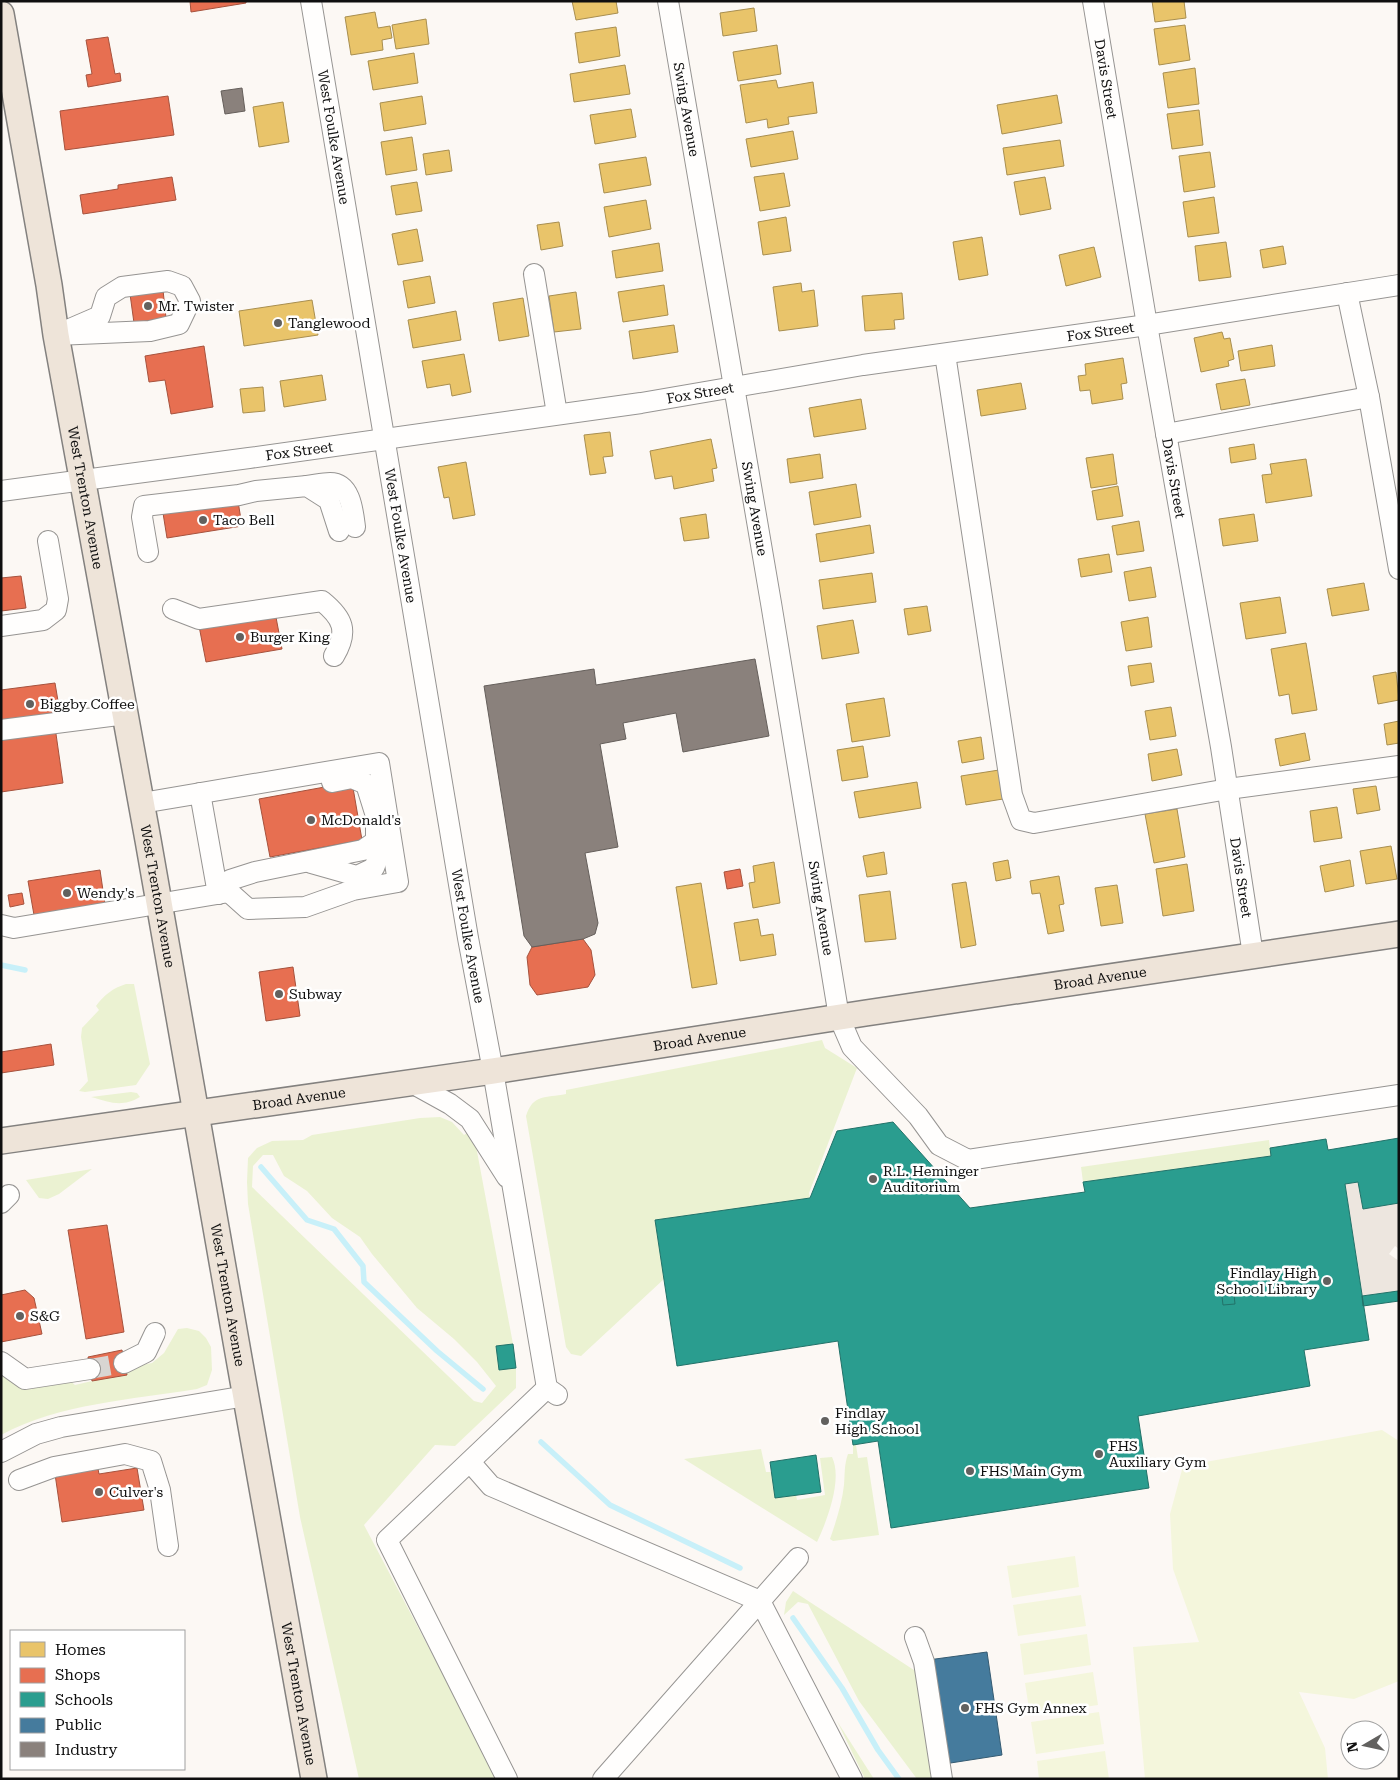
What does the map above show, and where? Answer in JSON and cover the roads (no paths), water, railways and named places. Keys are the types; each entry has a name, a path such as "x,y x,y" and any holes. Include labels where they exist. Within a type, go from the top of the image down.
{"main road":[{"name":"West Trenton Avenue","path":"1,14 48,278 56,335 142,803 314,1779"},
{"name":"Broad Avenue","path":"1,1141 412,1083 839,1017 1399,934"}],"street":[{"name":"West Foulke Avenue","path":"311,1 466,928 552,1391 470,1462"},
{"name":"Swing Avenue","path":"668,1 839,1017 852,1047 918,1116 939,1145 968,1160 1399,1095"},
{"name":"Davis Street","path":"1093,1 1228,789 1254,955"},
{"path":"534,274 557,414"},
{"path":"168,281 182,286 190,301 179,324 150,331 56,335 100,316 106,297 122,287 168,281"},
{"name":"Fox Street","path":"1,491 641,403 863,365 1147,325 1399,285"},
{"path":"1347,293 1369,398 1399,569"},
{"path":"945,354 1012,795 1021,820 1034,823 1228,789 1399,766"},
{"path":"1166,434 1369,398"},
{"path":"148,552 142,517 144,506 238,495 256,491 307,486 329,500 347,529"},
{"path":"1,626 43,620 56,610 58,599 48,541"},
{"path":"173,609 199,619 322,600 337,613 342,628 341,645 334,656"},
{"path":"1,730 126,714"},
{"path":"1,925 14,928 229,892 248,909 305,907 353,890 398,882 379,763 142,803"},
{"path":"218,894 230,880 255,872 363,850 376,841 376,816 366,784 352,778 267,793 233,788"},
{"path":"200,793 218,894"},
{"path":"412,1083 450,1104 470,1119 513,1187"},
{"path":"124,1363 146,1352 155,1333"},
{"path":"1,1362 25,1378 90,1369"},
{"path":"1,1452 36,1434 61,1427 246,1396"},
{"path":"19,1480 54,1467 125,1454 151,1461 160,1490 168,1546"},
{"path":"507,1779 387,1540 470,1462 490,1486 760,1601 852,1779"},
{"path":"602,1779 798,1558"},
{"path":"915,1638 924,1662 942,1779"}],"waterway":[{"path":"1,965 25,970"},
{"path":"261,1167 307,1220 334,1229 363,1266 364,1282 437,1351 483,1389"},
{"path":"541,1442 610,1505 740,1568"},
{"path":"793,1618 842,1688 878,1750 899,1779"}],"tunnel":[{"path":"90,1369 124,1363"}],"place":[{"name":"Mr. Twister","path":"148,306"},
{"name":"Tanglewood","path":"278,323"},
{"name":"Taco Bell","path":"203,520"},
{"name":"Burger King","path":"240,637"},
{"name":"Biggby Coffee","path":"30,704"},
{"name":"McDonald's","path":"311,820"},
{"name":"Wendy's","path":"67,893"},
{"name":"Subway","path":"279,994"},
{"name":"R.L. Heminger Auditorium","path":"873,1179"},
{"name":"Findlay High School Library","path":"1327,1281"},
{"name":"S&G","path":"20,1316"},
{"name":"Findlay High School","path":"825,1421"},
{"name":"FHS Auxiliary Gym","path":"1099,1454"},
{"name":"FHS Main Gym","path":"970,1471"},
{"name":"Culver's","path":"99,1492"},
{"name":"FHS Gym Annex","path":"965,1708"}]}
